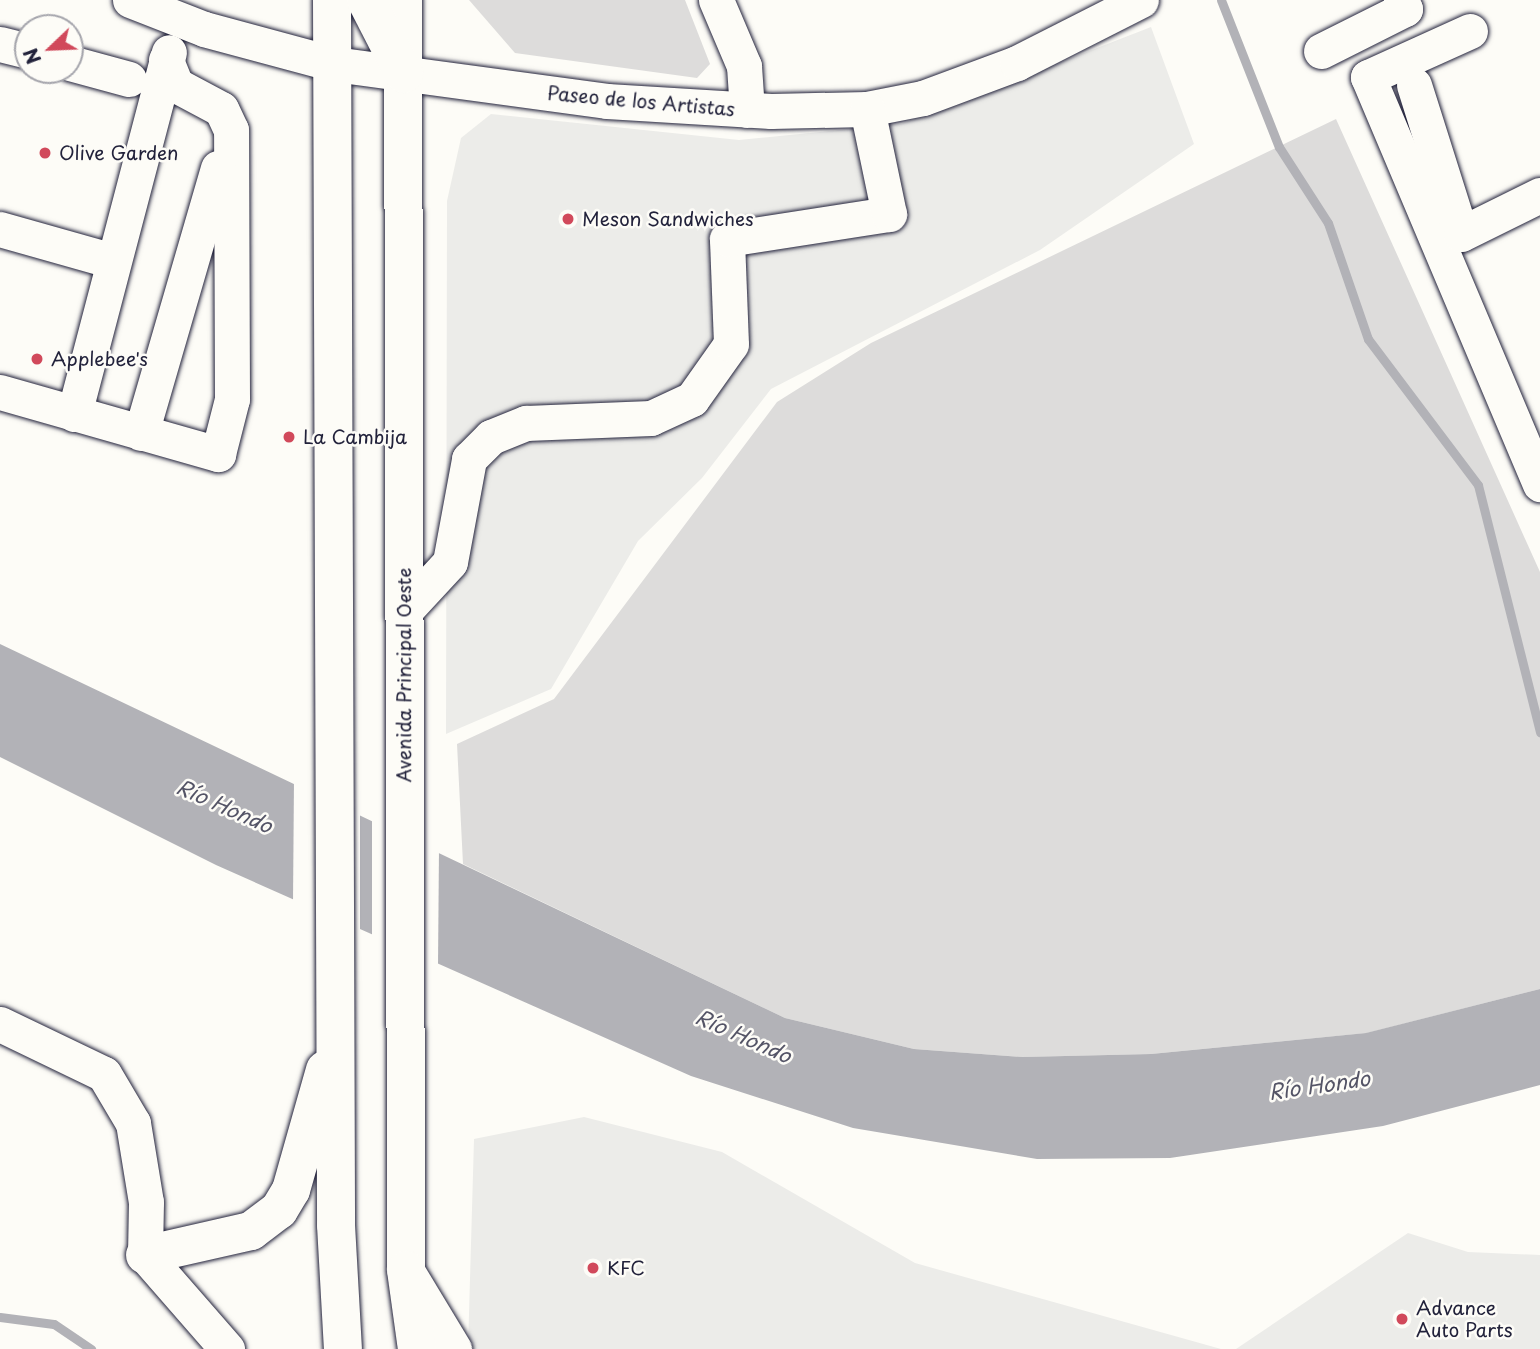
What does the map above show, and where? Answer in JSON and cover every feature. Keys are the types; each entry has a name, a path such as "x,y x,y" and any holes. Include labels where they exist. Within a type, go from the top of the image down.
{"main road":[{"path":"332,0 339,1021 336,1225 343,1349"},
{"path":"366,0 404,74"},
{"name":"Avenida Principal Oeste","path":"403,0 406,1270 417,1349"},
{"path":"145,1255 251,1231 279,1210 291,1190 339,1021"}],"street":[{"name":"Paseo de los Artistas","path":"130,0 193,16 334,64 607,101 747,110 867,109 923,98 1017,63 1138,2"},
{"path":"716,0 744,66 747,110"},
{"path":"1321,51 1403,4 1417,69 1461,234 1540,195"},
{"path":"74,414 166,60 193,16"},
{"path":"1470,31 1417,69 1368,77 1540,484"},
{"path":"0,391 218,454 232,399 228,153 231,130 221,109 176,85 166,60"},
{"path":"84,67 129,79"},
{"path":"403,613 450,562 469,459 491,438 526,423 651,418 692,399 731,345 727,239 889,214 867,109"},
{"path":"141,433 218,167 228,153"},
{"path":"0,229 113,261"},
{"path":"0,1024 104,1074 133,1123 146,1202 145,1255 227,1349"},
{"path":"406,1270 454,1349"}],"shaded area":[{"path":"469,0 685,0 710,64 697,78 515,53"},
{"path":"1151,27 1194,144 1040,250 771,389 702,478 638,541 551,689 446,734 447,201 461,138 491,114 739,140 901,124"},
{"path":"1336,119 1540,572 1540,989 1367,1033 1151,1054 1023,1057 914,1049 785,1018 463,864 457,744 554,699 777,402 871,343"},
{"path":"584,1117 722,1152 915,1263 1221,1349 468,1349 474,1139"},
{"path":"1408,1233 1468,1252 1540,1255 1540,1349 1236,1349"}],"water":[{"name":"Río Hondo","path":"0,644 785,1018 914,1049 1023,1057 1151,1054 1366,1033 1540,989 1540,1085 1383,1126 1170,1158 1037,1159 853,1128 691,1076 216,865 0,757"}],"pier":[{"path":"294,779 360,811 360,931 293,902"},
{"path":"372,817 439,848 438,965 372,936"}],"waterway":[{"path":"1221,0 1279,147 1328,223 1368,339 1478,485 1540,732"},
{"path":"0,1317 54,1324 91,1349"}],"place":[{"name":"Olive Garden","path":"45,153"},
{"name":"Meson Sandwiches","path":"568,219"},
{"name":"Applebee's","path":"37,359"},
{"name":"La Cambija","path":"289,437"},
{"name":"KFC","path":"593,1268"},
{"name":"Advance Auto Parts","path":"1402,1319"}]}
